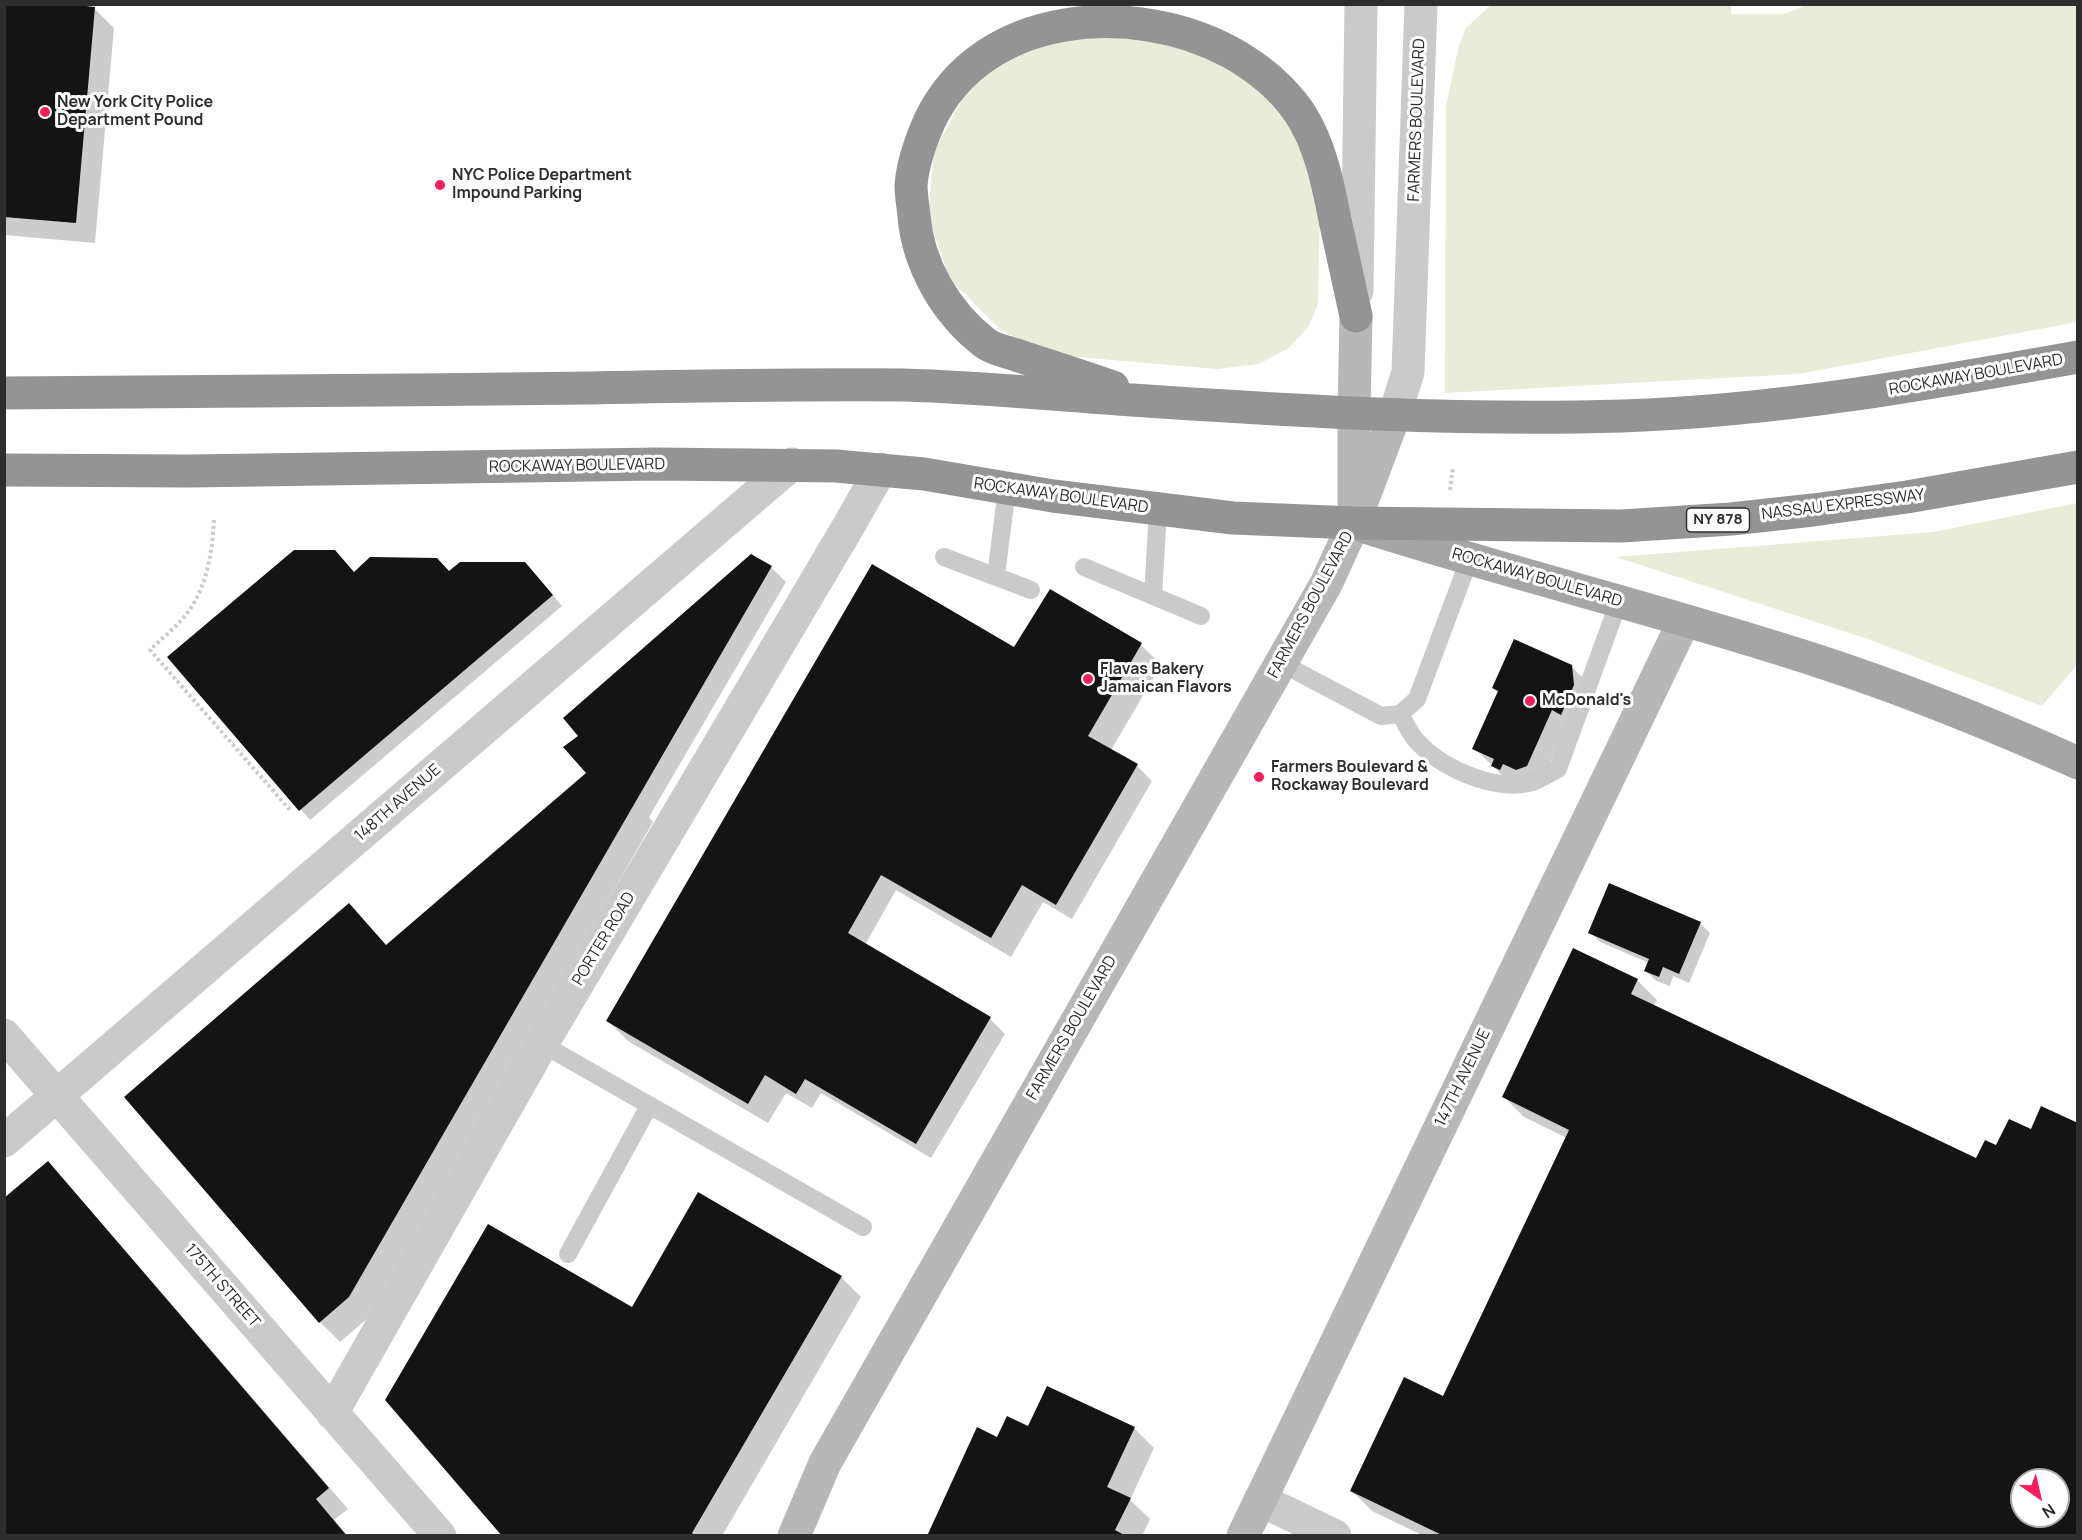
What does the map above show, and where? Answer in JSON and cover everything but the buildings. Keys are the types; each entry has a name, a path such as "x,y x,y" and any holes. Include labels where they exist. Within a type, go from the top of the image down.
{"highway":[{"path":"1157,402 987,345 947,303 923,261 916,236 911,185 916,158 924,134 935,110 961,76 990,53 1014,39 1040,30 1093,20 1152,23 1214,43 1265,74 1285,93 1300,114 1311,136 1329,188 1356,316"},
{"name":"ROCKAWAY BOULEVARD","path":"4,393 908,385 1354,413 1586,416 1688,413 1829,398 1896,389 2078,357"},
{"name":"ROCKAWAY BOULEVARD","path":"4,470 190,471 792,464 881,469 1158,510 1233,518 1354,524"},
{"name":"NASSAU EXPRESSWAY","path":"1354,524 1621,526 1731,519 1907,497 2078,467"}],"main road":[{"path":"1354,524 1356,316"},
{"name":"FARMERS BOULEVARD","path":"794,1536 825,1463 1326,584 1354,524 1395,414"},
{"name":"ROCKAWAY BOULEVARD","path":"1354,524 1469,560 1619,601 1881,682 2078,763"},
{"name":"147TH AVENUE","path":"1243,1536 1684,621"}],"street":[{"path":"1356,316 1361,4"},
{"name":"FARMERS BOULEVARD","path":"1395,414 1408,372 1421,4"},
{"name":"148TH AVENUE","path":"4,1141 792,464"},
{"name":"PORTER ROAD","path":"332,1413 542,1044 881,469"},
{"name":"175TH STREET","path":"4,1035 440,1536"},
{"path":"1260,1500 1335,1536"}],"lane":[{"path":"996,576 1007,488"},
{"path":"1153,596 1158,510"},
{"path":"944,557 1031,590"},
{"path":"1281,663 1381,716 1400,714 1417,699 1469,560"},
{"path":"1084,567 1201,616"},
{"path":"1400,714 1414,738 1446,765 1481,780 1509,786 1531,783 1558,768 1619,601"},
{"path":"542,1044 863,1227"},
{"path":"568,1254 649,1106"}],"path":[{"path":"1450,491 1453,467"},
{"path":"214,520 212,556 194,601 185,616 150,650 290,810"}],"green space":[{"path":"1809,4 2077,5 2077,322 1798,374 1445,393 1446,106 1459,45 1466,28 1491,5 1731,5 1731,14 1784,14"},
{"path":"1112,31 1172,43 1231,69 1277,104 1301,141 1320,205 1318,304 1308,327 1289,348 1259,364 1217,369 1054,355 1002,331 950,279 928,216 934,152 970,85 1030,43"},
{"path":"2077,503 2077,665 2042,706 1865,638 1616,557 1933,532"}],"place":[{"name":"New York City Police Department Pound","path":"45,112"},
{"name":"NYC Police Department Impound Parking","path":"440,185"},
{"name":"Flavas Bakery Jamaican Flavors","path":"1088,679"},
{"name":"McDonald's","path":"1530,701"},
{"name":"Farmers Boulevard & Rockaway Boulevard","path":"1259,777"}]}
